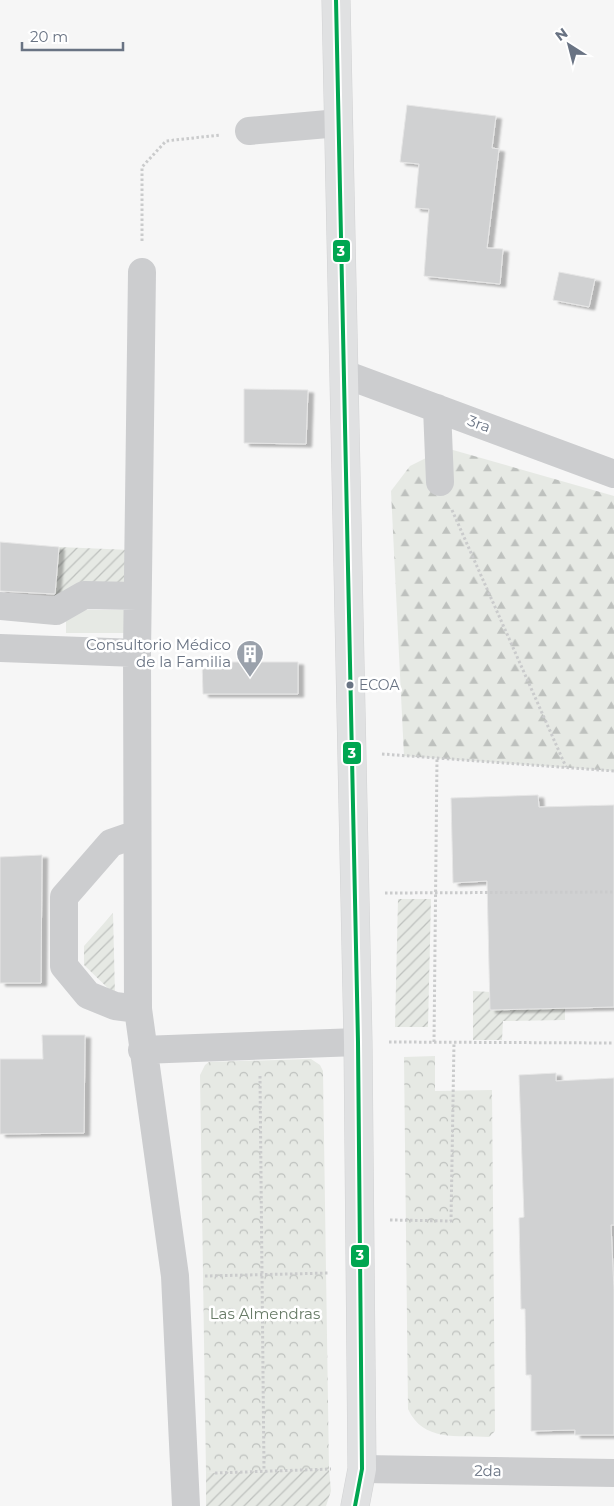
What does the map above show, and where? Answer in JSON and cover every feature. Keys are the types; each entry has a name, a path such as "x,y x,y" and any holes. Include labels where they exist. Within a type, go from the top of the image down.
{"main road":[{"path":"336,0 358,1042 362,1469 355,1506"}],"street":[{"path":"249,131 339,123"},
{"path":"142,272 137,596 138,1009 142,1050 175,1276 186,1506"},
{"name":"3ra","path":"344,374 614,474"},
{"path":"437,408 440,482"},
{"path":"0,606 56,611 84,595 137,596"},
{"path":"0,648 137,653"},
{"path":"137,834 111,843 64,897 64,966 88,995 115,1006 138,1009"},
{"path":"142,1050 358,1042"},
{"name":"2da","path":"362,1469 614,1473"}],"path":[{"path":"142,272 142,168 166,141 249,131"},
{"path":"440,482 566,768"},
{"path":"352,752 614,771"},
{"path":"434,1042 437,758"},
{"path":"354,893 614,892"},
{"path":"358,1042 614,1043"},
{"path":"360,1220 452,1221 454,1042"},
{"path":"260,1046 264,1471"},
{"path":"175,1276 360,1273"},
{"path":"184,1473 362,1469"}],"green space":[{"path":"446,448 614,496 614,771 404,756 391,491 410,466"},
{"path":"59,547 131,550 129,583 54,597"},
{"path":"66,610 128,610 128,633 66,633"},
{"path":"398,899 431,899 428,1027 395,1027"},
{"path":"113,913 115,995 84,965 84,946"},
{"path":"473,991 490,992 490,1010 565,1008 565,1020 503,1021 502,1040 473,1040"},
{"path":"435,1056 435,1091 492,1090 495,1431 489,1437 453,1436 432,1432 414,1420 408,1409 404,1057"},
{"name":"Las Almendras","path":"311,1059 320,1065 323,1071 329,1469 206,1473 200,1075 205,1065 209,1062"},
{"path":"329,1469 331,1491 326,1506 206,1506 206,1473"}],"building":[{"path":"407,105 496,116 492,148 499,149 487,248 503,249 500,284 424,276 429,209 415,208 419,164 400,162"},
{"path":"559,272 595,279 589,307 553,300"},
{"path":"244,389 308,390 306,444 244,443"},
{"path":"0,542 59,547 55,594 0,591"},
{"name":"Consultorio Médico de la Familia","path":"202,662 298,662 298,694 203,694"},
{"path":"538,795 539,807 614,805 614,1007 490,1010 487,881 453,883 451,798"},
{"path":"42,855 41,983 0,983 0,857"},
{"path":"42,1035 85,1035 84,1133 0,1134 0,1059 43,1059"},
{"path":"556,1073 556,1081 614,1078 614,1225 611,1225 614,1290 614,1435 575,1435 575,1430 531,1431 531,1375 526,1375 525,1309 521,1309 519,1218 524,1217 519,1075"}],"transit line":[{"name":"3","path":"336,0 358,1042 362,1469 355,1506"}],"place":[{"name":"Consultorio Médico de la Familia","path":"250,678"},
{"name":"ECOA","path":"350,685"}]}
